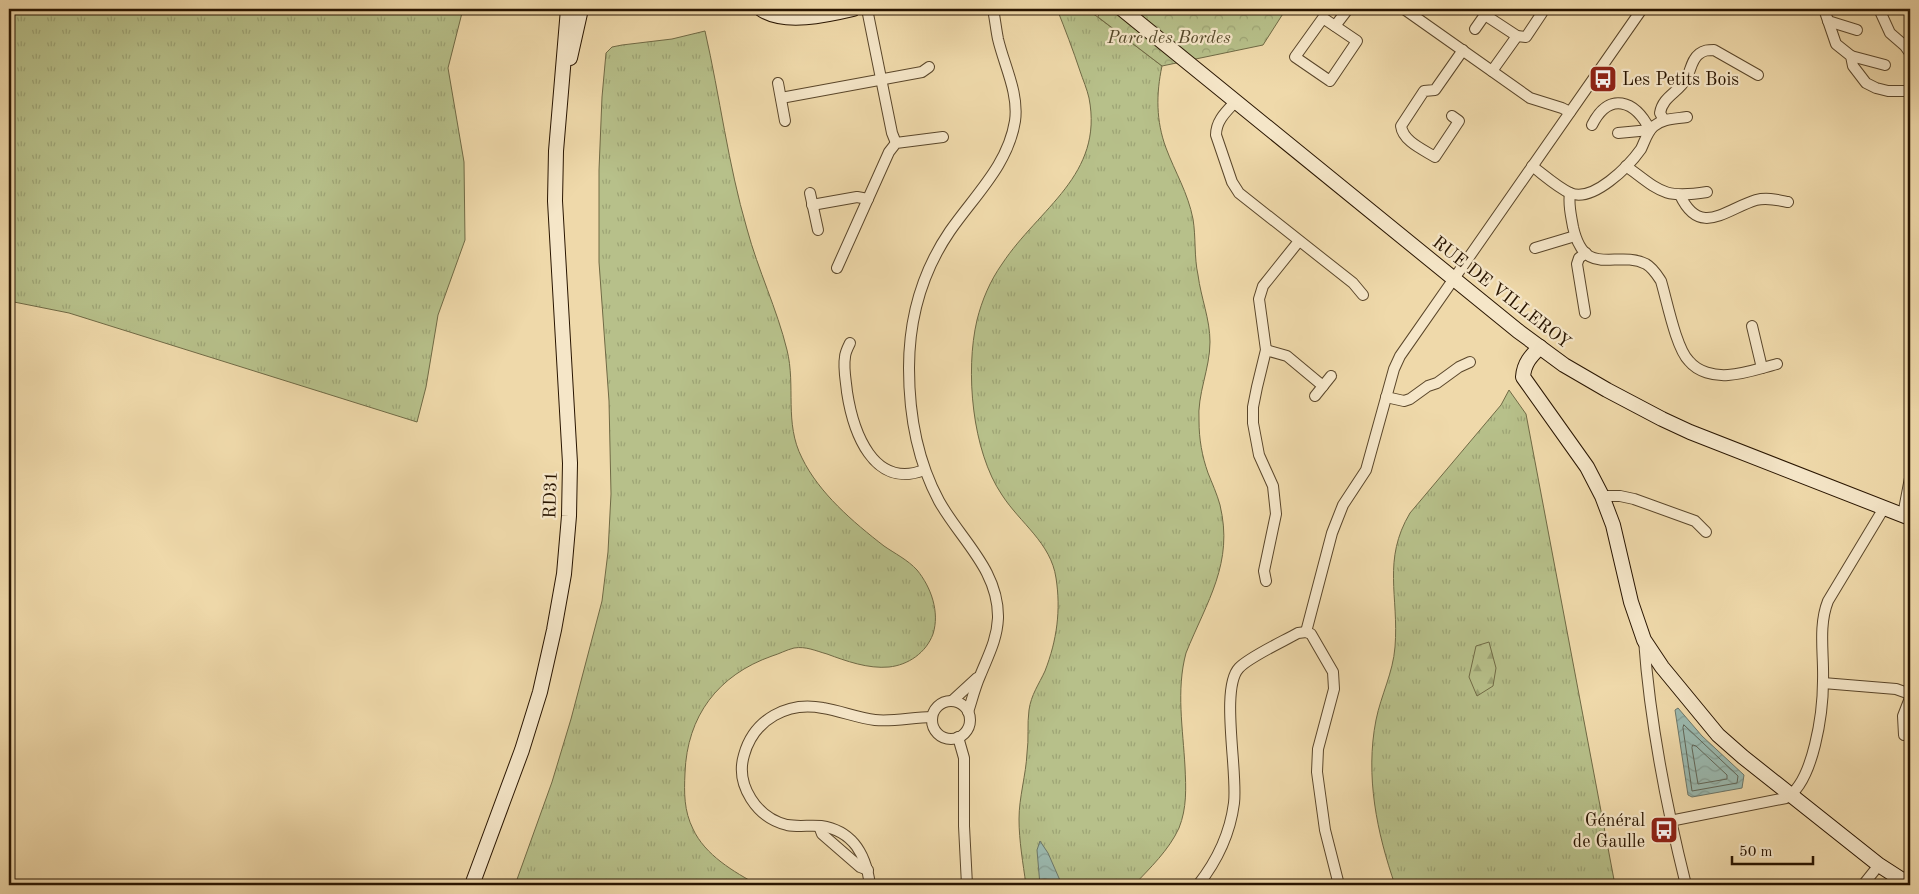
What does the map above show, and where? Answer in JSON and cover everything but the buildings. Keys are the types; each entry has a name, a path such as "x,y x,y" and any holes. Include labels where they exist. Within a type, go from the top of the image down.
{"street":[{"name":"RD31","path":"472,885 522,750 540,692 564,574 569,516 570,463 555,201 556,151 568,9"},
{"name":"RD31","path":"562,93 581,9"},
{"path":"761,9 786,18 853,9"},
{"path":"867,9 896,143"},
{"path":"980,676 952,701 939,705 932,717 934,730 939,735 945,738 958,737 967,730 968,712 980,676 993,648 998,616 992,583 972,547 949,517 924,470 916,438 910,385 910,347 916,304 938,249 1005,155 1015,120 1014,98 998,39 993,9"},
{"name":"RUE DE VILLEROY","path":"1122,9 1453,278 1564,365 1607,390 1690,432 1907,516"},
{"path":"1335,26 1348,9"},
{"path":"1404,9 1530,98 1570,112"},
{"path":"1475,29 1487,12 1517,36 1526,36 1542,13 1537,9"},
{"path":"1306,632 1332,533 1343,505 1366,470 1394,369 1400,356 1642,9"},
{"path":"1824,9 1836,44 1844,52 1851,56 1885,65"},
{"path":"1879,9 1890,33 1906,46 1910,53"},
{"path":"1323,18 1335,26 1357,41 1330,81 1295,58 1323,18"},
{"path":"1828,20 1857,30"},
{"path":"1492,71 1517,36"},
{"path":"1452,116 1460,121 1434,157 1406,138 1400,126 1424,91 1435,90 1463,50"},
{"path":"1664,120 1660,113 1664,102 1684,82 1693,61 1700,53 1714,50 1758,74"},
{"path":"1851,56 1853,66 1866,83 1888,91 1910,90"},
{"path":"781,98 922,72 930,67"},
{"path":"778,83 785,121"},
{"path":"1236,101 1219,120 1216,135 1232,182 1239,193 1353,284 1363,295"},
{"path":"1592,126 1597,115 1603,109 1610,105 1619,104 1633,107 1640,113 1650,130"},
{"path":"1532,166 1570,193 1585,195 1592,193 1626,166 1640,149 1650,130 1664,120 1687,117"},
{"path":"1618,133 1650,130"},
{"path":"837,268 889,152 896,143 944,137"},
{"path":"1626,166 1661,191 1673,195 1707,192"},
{"path":"810,193 818,230"},
{"path":"1570,193 1568,205 1575,236 1586,253 1604,261 1638,261 1648,265 1656,272 1662,281 1682,351 1689,362 1700,370 1726,375 1777,364"},
{"path":"1680,195 1689,212 1709,218 1720,216 1761,199 1788,202"},
{"path":"812,205 857,197 868,199"},
{"path":"1535,248 1575,236"},
{"path":"1266,581 1264,571 1274,528 1276,501 1255,441 1253,415 1256,387 1266,350 1259,299 1263,286 1299,241"},
{"path":"1586,253 1579,258 1577,264 1586,313"},
{"path":"1752,326 1762,368"},
{"path":"850,343 845,357 846,382 854,422 864,448 877,463 894,473 912,475 924,470"},
{"path":"1540,347 1528,360 1523,377 1587,468 1602,496 1613,525 1630,602 1644,640 1662,667 1718,734 1743,757 1879,865 1910,885"},
{"path":"1266,350 1286,356 1323,386"},
{"path":"1386,397 1404,401 1410,399 1428,386 1438,383 1459,367 1470,362"},
{"path":"1315,396 1331,376"},
{"path":"1907,516 1910,478"},
{"path":"1602,496 1620,496 1643,502 1695,521 1706,532"},
{"path":"1670,821 1774,801 1791,795 1806,775 1819,725 1823,683 1823,614 1828,601 1884,508"},
{"path":"1198,885 1218,855 1227,837 1232,820 1235,776 1230,694 1234,676 1245,663 1298,632 1311,634 1333,672 1334,689 1318,750 1317,772 1325,830 1339,885"},
{"path":"1644,640 1646,674 1656,746 1670,821 1686,885"},
{"path":"1823,683 1896,690 1910,694"},
{"path":"1904,735 1903,716 1910,698"},
{"path":"952,701 964,707 968,712"},
{"path":"870,885 868,870 862,853 848,838 829,828 796,826 778,822 760,810 747,793 742,771 742,759 750,738 765,720 776,713 799,706 823,708 874,720 932,717"},
{"path":"958,737 964,758 964,826 967,885"},
{"path":"1863,885 1879,865"}],"green space":[{"path":"9,9 463,9 448,68 464,162 465,240 438,315 426,387 417,422 69,313 9,301"},
{"path":"1057,9 1080,9 1095,15 1162,66 1158,97 1160,128 1166,148 1191,209 1197,268 1210,333 1208,362 1199,411 1200,434 1206,467 1220,505 1224,545 1221,564 1210,599 1186,653 1183,667 1181,710 1186,790 1182,820 1175,836 1165,851 1134,885 1026,885 1020,844 1019,819 1028,742 1028,715 1032,699 1045,671 1055,636 1058,613 1056,578 1048,554 1034,534 1009,505 992,477 978,434 974,410 972,386 973,340 979,313 987,291 998,270 1017,244 1065,189 1078,170 1087,149 1091,125 1089,98"},
{"name":"Parc des Bordes","path":"1100,9 1286,9 1263,45 1162,66 1098,17"},
{"path":"705,31 740,205 751,244 787,350 791,377 793,431 802,458 827,495 849,517 872,537 917,570 933,600 935,626 926,647 916,657 903,664 889,667 865,666 811,649 794,648 753,664 736,674 721,686 709,700 699,716 687,752 685,802 688,815 698,838 713,855 758,885 515,885 552,782 571,719 602,601 608,552 611,494 609,401 599,262 599,170 606,53 612,47 672,39"},
{"path":"1509,390 1526,414 1615,885 1395,885 1378,825 1372,783 1372,762 1376,720 1394,657 1396,629 1394,563 1396,547 1401,530 1410,513 1501,405"},
{"path":"1489,642 1496,668 1493,686 1477,696 1469,677 1476,646"}],"water":[{"path":"1678,708 1702,736 1744,775 1742,788 1692,797 1688,795 1675,710"},
{"path":"1040,841 1048,853 1062,885 1040,885 1037,850"}],"place":[{"name":"Les Petits Bois","path":"1603,79"},
{"name":"Général de Gaulle","path":"1664,830"}]}
